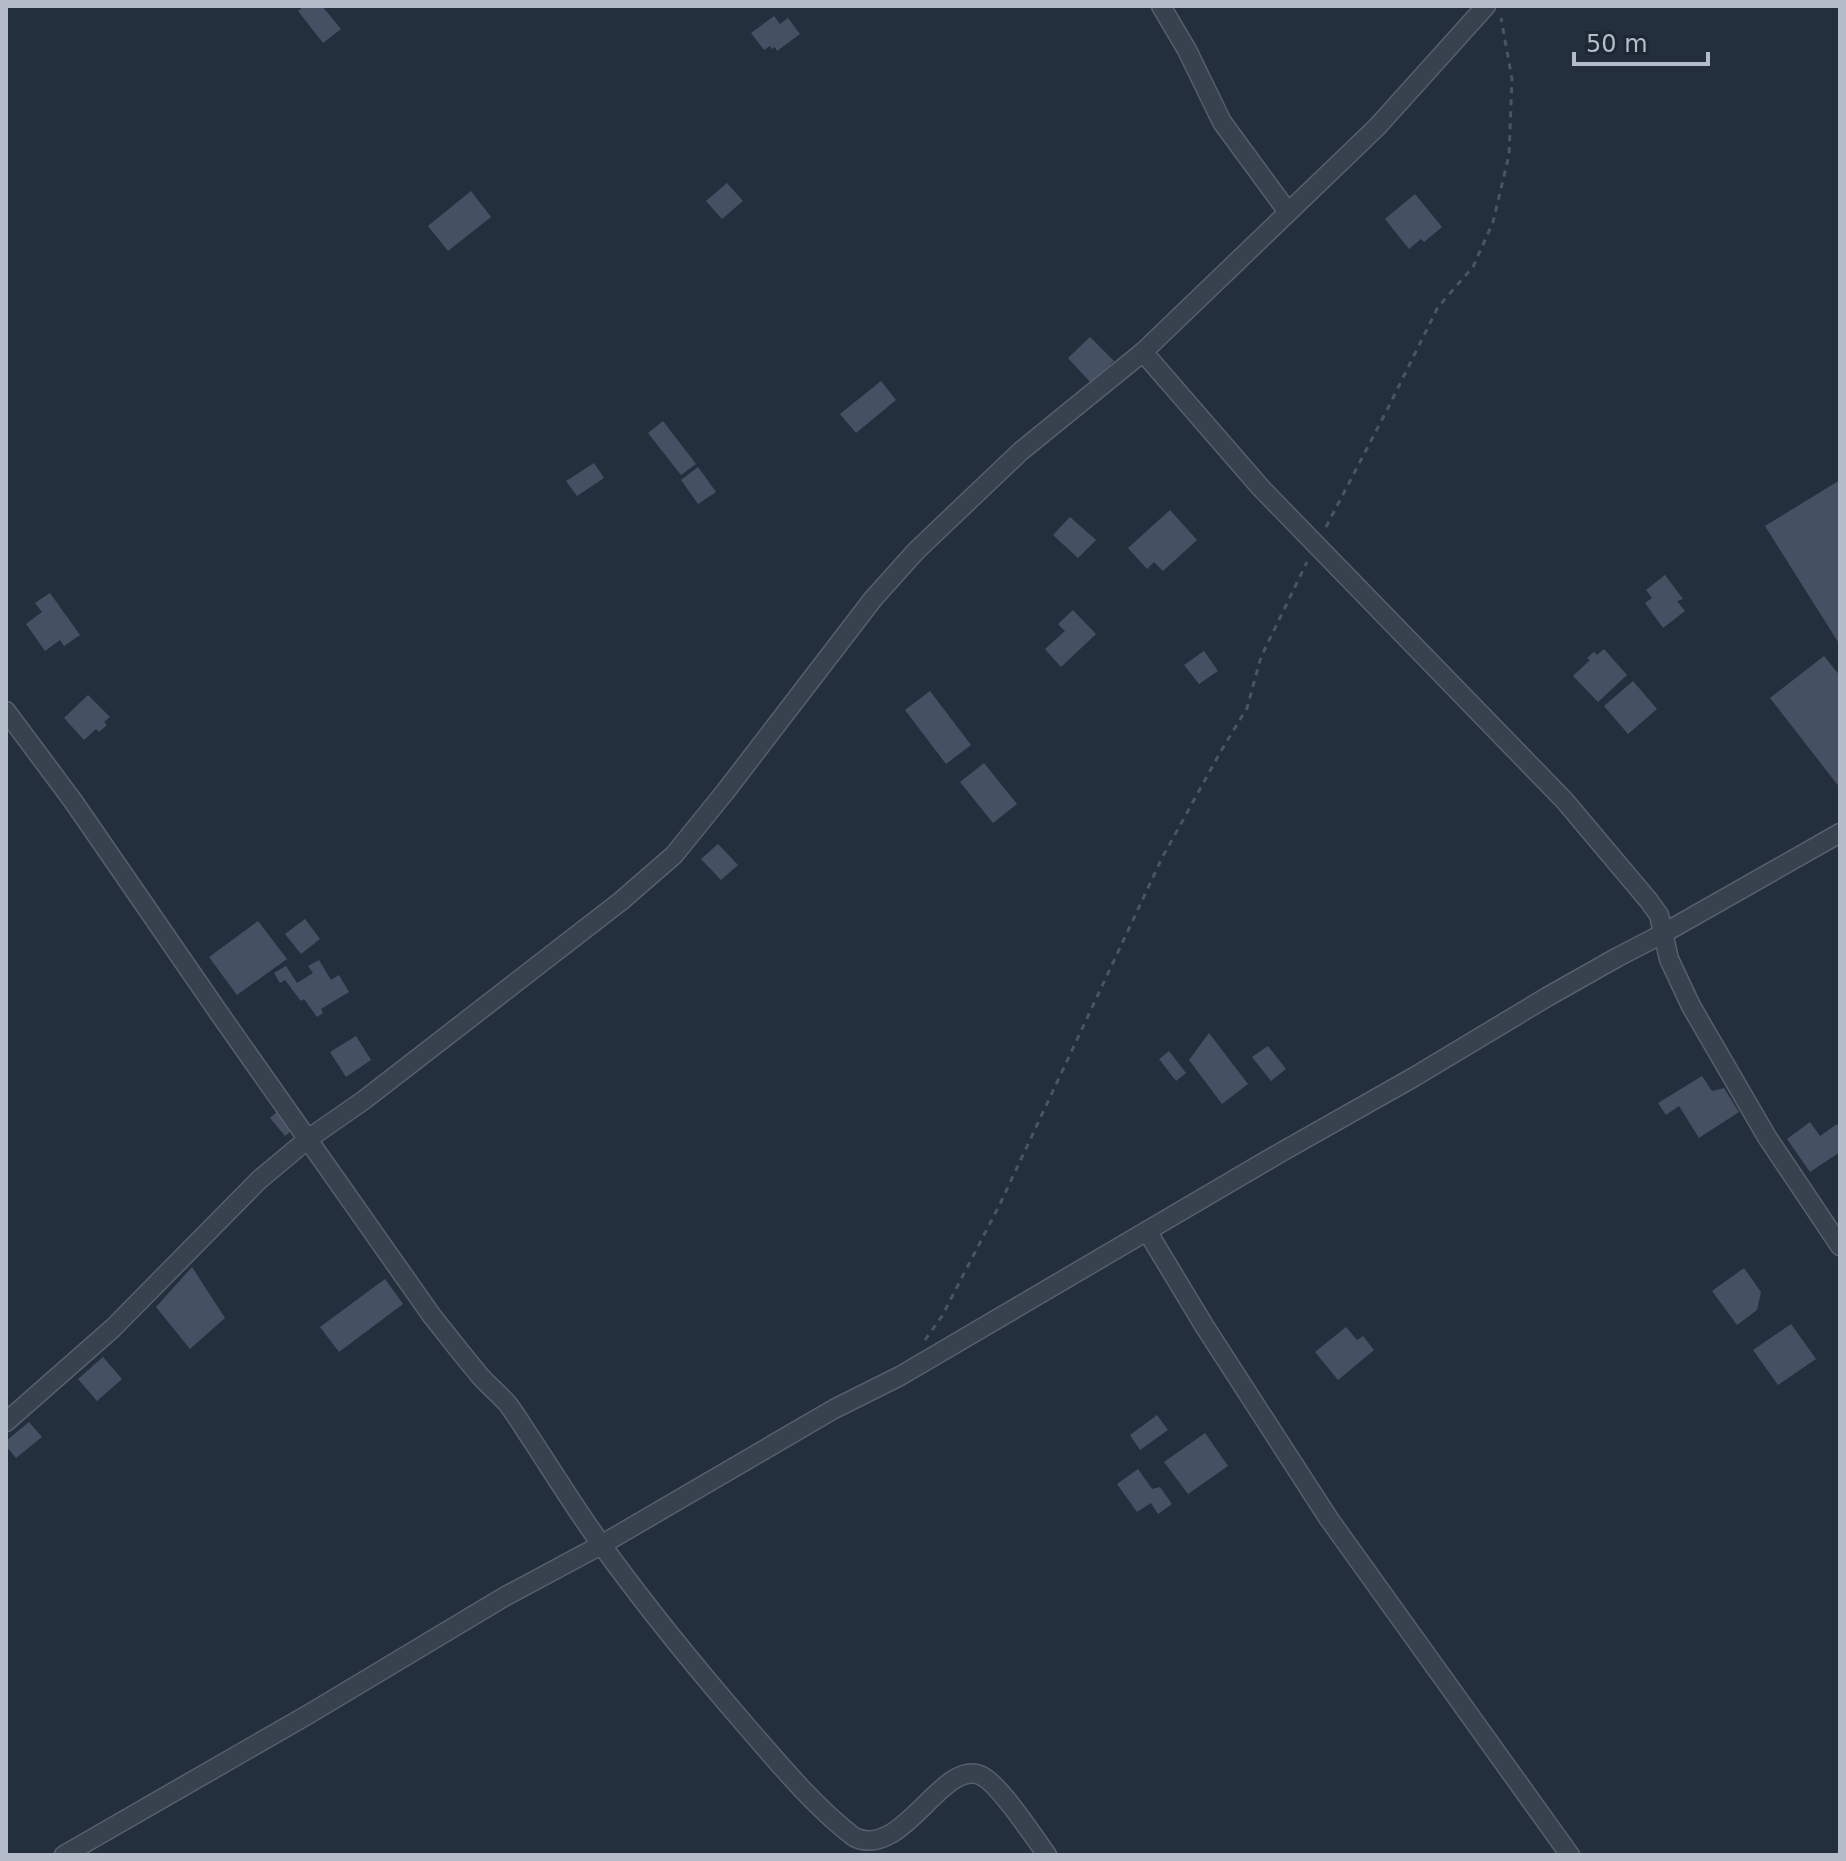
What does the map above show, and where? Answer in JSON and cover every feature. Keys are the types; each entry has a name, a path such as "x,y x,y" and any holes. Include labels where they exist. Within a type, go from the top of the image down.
{"street":[{"path":"1161,6 1187,50 1222,122 1288,212"},
{"path":"6,1422 113,1328 259,1180 308,1139 364,1100 621,901 674,855 873,599 916,551 1021,451 1143,352 1377,127 1486,6"},
{"path":"1143,352 1261,488 1564,800 1649,901 1659,915 1669,959 1698,1019 1767,1137 1840,1246"},
{"path":"6,711 73,801 432,1316 507,1404 601,1545 704,1677 790,1775 836,1822 858,1840 872,1846 889,1842 954,1781 975,1774 991,1783 1047,1855"},
{"path":"64,1855 504,1597 601,1545 834,1409 913,1368 1547,997 1840,833"},
{"path":"1147,1231 1329,1519 1570,1855"}],"path":[{"path":"925,1340 942,1316 1000,1204 1162,858 1247,708 1261,657 1290,594 1438,307 1473,267 1493,222 1509,155 1512,79 1499,6"}],"building":[{"path":"304,6 322,6 341,29 323,43 298,11"},
{"path":"774,16 780,24 788,18 800,34 777,51 770,46 764,50 751,33"},
{"path":"727,183 743,201 722,219 706,201"},
{"path":"471,191 491,217 448,251 428,226"},
{"path":"1415,194 1442,227 1424,242 1421,239 1409,249 1385,219"},
{"path":"1090,337 1114,361 1091,383 1068,358"},
{"path":"881,381 896,400 856,433 840,414"},
{"path":"663,421 696,464 681,475 648,433"},
{"path":"594,463 604,478 577,496 566,481"},
{"path":"698,467 716,492 698,504 681,480"},
{"path":"1840,480 1840,645 1765,526"},
{"path":"1170,510 1197,540 1163,571 1154,562 1147,569 1128,548"},
{"path":"1070,517 1096,540 1078,558 1053,535"},
{"path":"1665,575 1683,599 1677,601 1685,611 1663,628 1645,603 1652,598 1646,590"},
{"path":"50,593 80,635 64,646 60,640 45,651 26,624 42,612 35,603"},
{"path":"1073,610 1096,634 1061,667 1045,649 1065,631 1058,624"},
{"path":"1604,649 1627,675 1598,702 1573,676 1590,660 1587,658"},
{"path":"1204,651 1218,671 1199,684 1184,665"},
{"path":"1824,656 1840,676 1840,788 1770,698"},
{"path":"1633,681 1657,709 1628,734 1604,706"},
{"path":"930,691 971,745 946,764 905,710"},
{"path":"88,695 110,717 104,722 107,725 99,732 96,729 84,740 64,718"},
{"path":"984,763 1017,804 993,823 960,782"},
{"path":"718,844 738,865 721,880 701,859"},
{"path":"305,919 320,939 301,954 285,934"},
{"path":"258,921 287,959 237,995 209,957"},
{"path":"319,960 331,980 339,975 349,992 321,1009 323,1013 317,1017 304,999 301,1001 285,980 280,983 274,973 286,966 297,983 313,973 308,966"},
{"path":"1209,1033 1248,1084 1222,1104 1189,1060"},
{"path":"356,1036 371,1060 346,1077 330,1052"},
{"path":"1268,1046 1286,1069 1271,1081 1252,1057"},
{"path":"1169,1051 1186,1073 1176,1081 1159,1059"},
{"path":"1702,1076 1712,1091 1724,1088 1739,1112 1699,1138 1679,1106 1666,1115 1658,1103"},
{"path":"279,1110 295,1128 285,1136 270,1118"},
{"path":"1810,1122 1820,1136 1837,1124 1840,1129 1840,1152 1810,1172 1787,1139"},
{"path":"192,1267 225,1318 190,1349 156,1307"},
{"path":"1744,1268 1761,1292 1757,1310 1737,1325 1712,1291"},
{"path":"385,1279 403,1304 339,1352 320,1327"},
{"path":"1791,1324 1816,1359 1778,1385 1753,1350"},
{"path":"1346,1327 1357,1340 1363,1336 1374,1350 1338,1380 1315,1352"},
{"path":"103,1357 122,1379 97,1401 78,1379"},
{"path":"1157,1415 1168,1430 1140,1450 1130,1435"},
{"path":"29,1422 42,1437 16,1458 6,1446 6,1441"},
{"path":"1205,1433 1228,1466 1188,1494 1164,1462"},
{"path":"1138,1469 1152,1489 1160,1487 1172,1504 1158,1514 1151,1503 1137,1512 1117,1484"}]}
